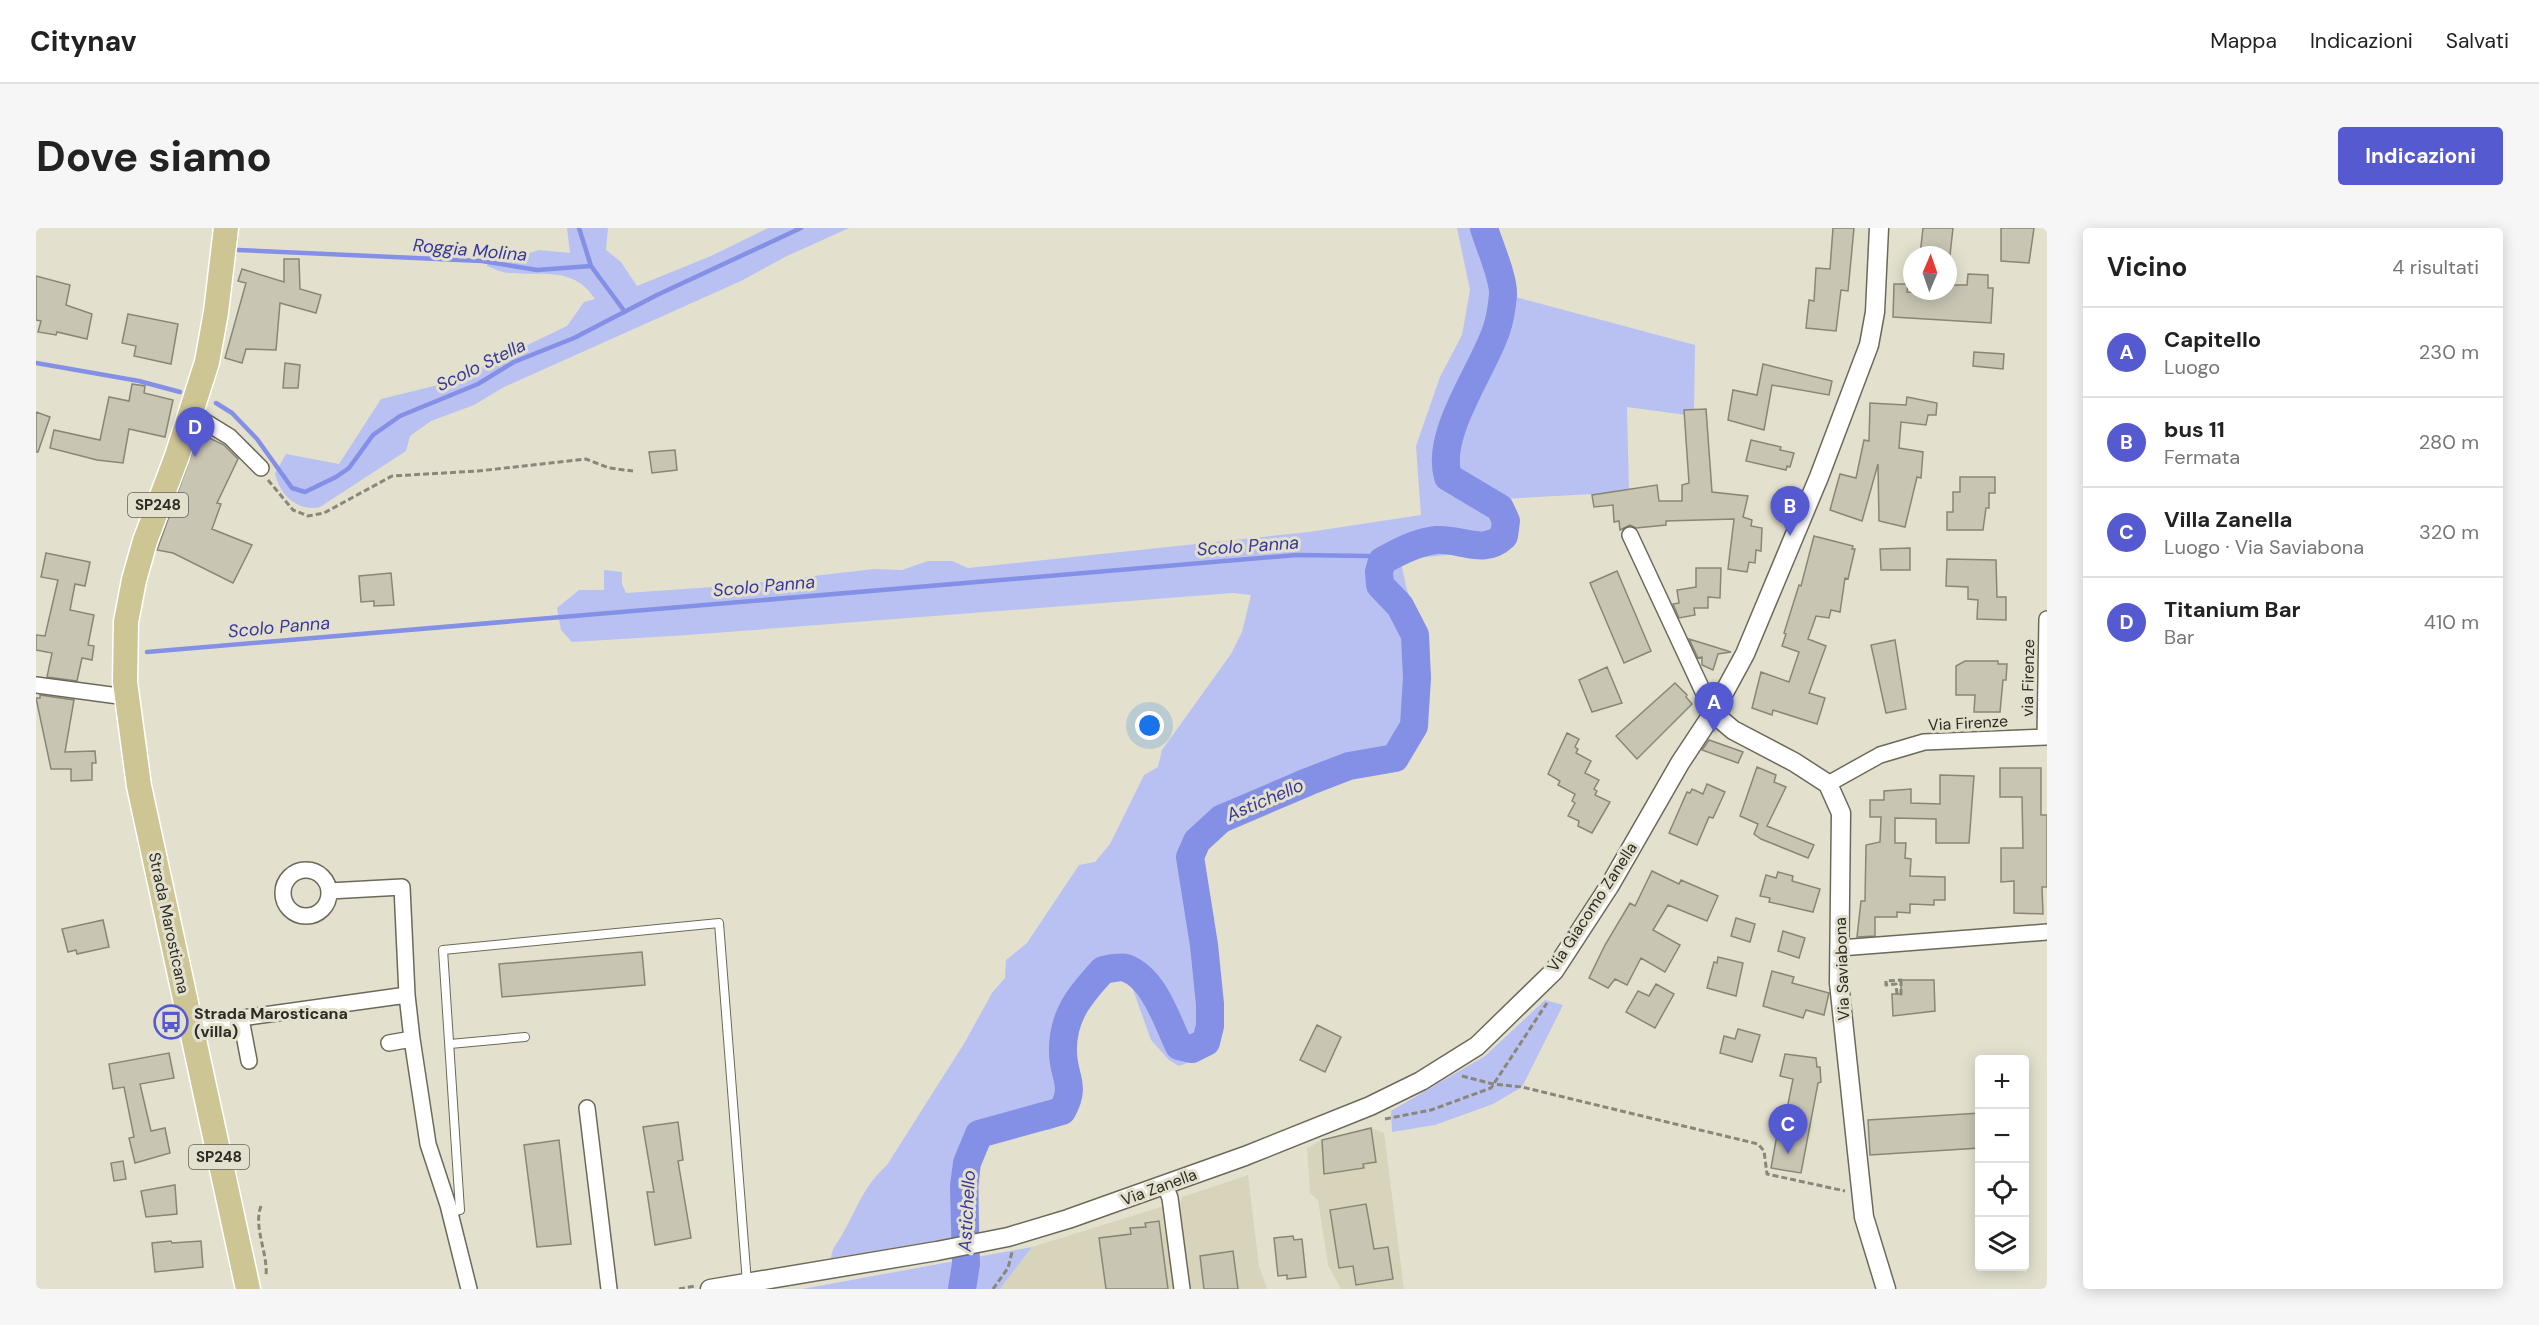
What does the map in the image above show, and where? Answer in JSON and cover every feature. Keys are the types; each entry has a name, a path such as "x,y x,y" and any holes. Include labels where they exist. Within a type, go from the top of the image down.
{"main road":[{"name":"Strada Marosticana","path":"226,228 212,337 191,413 145,542 134,580 126,622 126,697 140,786 191,1025 257,1286"}],"street":[{"name":"Via Giacomo Zanella","path":"1307,1132 1370,1106 1438,1070 1477,1046 1554,971 1610,885 1680,763 1713,713 1745,654 1853,392 1869,345 1875,312 1880,228"},
{"path":"191,413 230,437 261,468"},
{"path":"1630,535 1713,713 1732,730 1794,762 1828,784"},
{"name":"via Firenze","path":"2046,737 2047,619"},
{"path":"36,685 126,697"},
{"name":"Via Firenze","path":"1828,784 1880,755 1924,742 2046,737"},
{"name":"Via Saviabona","path":"1828,784 1841,813 1839,983 1864,1217 1886,1289"},
{"path":"329,891 402,887 407,995 428,1144 450,1213 469,1289"},
{"path":"1840,948 2047,932"},
{"path":"191,1025 407,995"},
{"path":"241,1019 249,1061"},
{"path":"389,1043 412,1039"},
{"path":"587,1108 609,1289"},
{"name":"Via Zanella","path":"710,1289 937,1251 1016,1235 1165,1185 1307,1132"},
{"path":"1165,1185 1170,1198 1182,1289"}],"lane":[{"path":"450,1213 460,1210 443,950 719,923 747,1282"},
{"path":"450,1044 525,1037"}],"path":[{"path":"261,468 271,486 293,510 308,516 324,513 392,476 478,471 586,459 609,468 633,471"},
{"path":"1901,980 1901,994 1897,994 1896,984 1886,985 1886,981 1901,980"},
{"path":"1380,1120 1431,1110 1478,1094 1493,1084 1548,1001"},
{"path":"1438,1070 1493,1084 1522,1087 1758,1144 1764,1151 1767,1174 1855,1192"},
{"path":"257,1286 267,1263 258,1214 261,1206"},
{"path":"993,1289 1008,1268 1014,1246 1027,1242 1016,1235"}],"shaded area":[{"path":"567,228 608,228 606,250 621,262 637,286 711,256 768,228 849,228 787,256 741,281 504,387 474,405 431,421 410,436 406,451 320,507 304,507 290,500 280,488 275,473 286,454 339,464 381,399 450,382 567,326 584,302 595,299 578,281 568,277 507,273 487,266 489,258 517,257 539,250 570,253"},
{"path":"1457,228 1488,228 1497,264 1512,296 1695,345 1694,416 1627,407 1629,492 1502,499 1510,549 1416,558 1401,563 1407,590 1425,632 1429,663 1424,717 1408,752 1396,766 1345,774 1248,810 1207,838 1201,848 1202,866 1211,911 1219,1021 1213,1040 1200,1058 1179,1066 1169,1060 1151,1040 1130,981 1110,973 1086,1004 1071,1042 1075,1111 1066,1121 1050,1130 1028,1129 994,1140 980,1158 978,1234 831,1258 834,1247 866,1189 887,1165 965,1042 992,993 1005,978 1006,960 1027,943 1079,865 1095,862 1110,844 1144,775 1158,767 1162,750 1231,654 1242,632 1251,595 1233,593 572,642 561,630 557,608 579,590 604,590 604,570 622,572 622,584 626,593 728,586 874,569 902,570 928,561 952,561 968,568 1309,532 1421,515 1416,446 1440,377 1462,335 1470,290"},
{"path":"1545,1000 1563,1005 1522,1087 1493,1104 1435,1125 1392,1132 1391,1111 1485,1056"},
{"path":"1371,1128 1384,1133 1404,1289 1341,1289 1328,1265 1318,1200 1310,1193 1307,1148 1322,1140"},
{"path":"1248,1175 1259,1266 1267,1289 1188,1289 1178,1212 1182,1197"},
{"path":"1164,1206 1173,1289 1000,1289 1032,1247"},
{"path":"1032,1247 1000,1289 802,1289"}],"building":[{"path":"1833,228 1854,228 1848,291 1841,290 1836,331 1806,328 1809,300 1814,301 1816,268 1830,269"},
{"path":"1923,228 1953,228 1951,246 1921,246"},
{"path":"2001,228 2034,228 2029,263 2001,261"},
{"path":"284,259 299,259 300,289 321,295 316,313 280,303 276,350 246,349 242,363 225,358 246,283 238,281 242,269 284,282"},
{"path":"1968,274 1988,275 1988,288 1993,288 1991,323 1893,317 1894,284 1903,284 1903,300 1957,300 1957,285 1967,285"},
{"path":"36,276 70,285 66,305 92,314 87,339 57,332 56,335 38,332 41,321 36,320"},
{"path":"128,314 178,324 171,364 134,356 136,346 122,343"},
{"path":"1974,352 2004,354 2003,369 1973,366"},
{"path":"285,363 300,365 298,388 283,388"},
{"path":"1763,364 1832,381 1829,395 1772,385 1764,430 1728,420 1733,390 1757,395"},
{"path":"132,384 145,386 144,393 173,400 165,437 129,429 123,463 97,460 50,448 54,430 100,440 109,397 129,401"},
{"path":"1907,397 1937,403 1936,415 1928,415 1926,425 1901,422 1899,448 1923,452 1921,478 1917,477 1905,527 1879,521 1878,464 1862,521 1830,510 1840,474 1856,478 1864,440 1869,441 1870,403 1906,405"},
{"path":"1706,409 1712,492 1748,496 1743,517 1752,520 1751,526 1762,528 1761,551 1756,550 1755,563 1749,562 1747,572 1728,569 1734,519 1666,521 1666,525 1636,528 1630,525 1620,530 1619,521 1614,522 1613,505 1594,507 1592,495 1657,485 1659,501 1682,501 1682,485 1689,483 1684,410"},
{"path":"36,412 50,417 38,452 36,452"},
{"path":"199,433 224,445 238,459 217,503 221,504 212,529 252,545 233,583 173,553 157,550"},
{"path":"1751,440 1781,447 1780,450 1794,453 1790,467 1787,466 1786,470 1746,461"},
{"path":"675,450 677,470 652,473 649,452"},
{"path":"1960,477 1995,477 1995,493 1989,493 1989,508 1986,508 1983,530 1947,530 1947,512 1953,512 1953,492 1960,492"},
{"path":"1814,536 1853,546 1852,549 1855,549 1848,579 1845,578 1840,612 1831,610 1829,618 1816,616 1808,639 1826,646 1809,693 1825,698 1817,724 1773,710 1772,715 1752,708 1761,672 1789,682 1799,652 1782,646 1786,634 1784,633 1799,585 1801,586"},
{"path":"1910,548 1910,570 1881,570 1880,549"},
{"path":"46,553 90,562 85,586 75,584 70,610 94,615 88,645 94,646 92,660 82,658 77,681 47,677 52,653 36,650 36,635 45,636 58,580 41,577"},
{"path":"1947,559 1996,560 1997,597 2006,597 2006,620 1977,619 1978,600 1968,599 1968,587 1946,586"},
{"path":"1696,568 1721,568 1720,598 1708,597 1708,608 1694,608 1695,615 1679,618 1673,604 1679,603 1677,590 1696,587"},
{"path":"1617,571 1651,651 1624,663 1590,583"},
{"path":"391,573 394,605 374,606 374,601 361,602 359,576"},
{"path":"1689,639 1731,652 1718,654 1713,670 1702,665 1702,657 1698,658"},
{"path":"1895,640 1906,709 1886,713 1871,645"},
{"path":"1965,661 1998,661 1998,664 2007,664 2000,712 1974,712 1975,695 1956,695 1956,666"},
{"path":"1607,667 1622,703 1592,712 1579,680"},
{"path":"1675,683 1692,704 1637,759 1616,736"},
{"path":"40,695 74,700 65,752 95,751 96,763 92,763 92,780 71,781 71,769 51,769 36,698 40,698"},
{"path":"1567,733 1579,739 1575,747 1578,749 1576,753 1591,761 1585,773 1599,780 1594,789 1597,791 1595,795 1610,802 1592,833 1578,826 1579,821 1568,816 1575,803 1572,801 1575,794 1558,785 1560,781 1548,774"},
{"path":"1709,740 1743,752 1738,763 1702,750"},
{"path":"1757,767 1776,775 1774,782 1786,787 1767,826 1814,845 1808,858 1761,839 1754,834 1758,824 1740,816"},
{"path":"2000,768 2041,768 2041,815 2047,815 2047,887 2042,887 2043,914 2014,913 2014,881 2001,882 2001,848 2023,848 2022,797 2000,797"},
{"path":"1940,775 1974,776 1969,843 1936,843 1936,819 1895,818 1895,843 1906,843 1905,858 1911,859 1910,876 1945,877 1945,900 1934,900 1934,905 1910,904 1910,913 1897,912 1897,917 1875,917 1875,936 1857,937 1861,901 1865,901 1866,845 1880,842 1881,817 1870,817 1870,800 1884,800 1884,791 1911,789 1911,803 1940,804"},
{"path":"1707,784 1725,792 1713,818 1709,817 1697,845 1669,833 1687,792 1690,793 1692,789 1703,794"},
{"path":"1652,871 1679,884 1681,880 1718,896 1707,921 1668,905 1653,930 1680,945 1665,972 1641,958 1627,985 1615,979 1608,988 1589,978 1630,903 1635,906"},
{"path":"1778,872 1793,876 1792,881 1820,889 1813,912 1769,902 1770,898 1760,896 1766,875 1776,878"},
{"path":"1736,918 1755,924 1750,942 1731,936"},
{"path":"103,920 109,947 77,954 76,950 68,952 62,929"},
{"path":"1783,931 1805,938 1799,958 1778,951"},
{"path":"642,952 645,985 502,997 499,964"},
{"path":"1718,957 1743,963 1736,996 1707,988 1714,962 1717,963"},
{"path":"1772,971 1794,977 1792,983 1829,993 1824,1015 1806,1010 1803,1018 1763,1006"},
{"path":"1901,980 1934,980 1935,1011 1893,1016 1892,994 1901,994"},
{"path":"1656,984 1674,994 1655,1028 1626,1012 1638,991 1649,996"},
{"path":"1317,1025 1341,1037 1325,1072 1300,1060"},
{"path":"1738,1029 1760,1035 1752,1062 1720,1053 1724,1036 1735,1039"},
{"path":"169,1053 174,1078 140,1084 151,1131 165,1128 170,1153 135,1163 129,1138 134,1137 124,1087 113,1089 109,1064"},
{"path":"1785,1054 1816,1058 1817,1067 1820,1067 1821,1082 1818,1083 1801,1173 1771,1168 1782,1107 1787,1109 1793,1079 1780,1076"},
{"path":"1975,1113 1975,1148 1870,1155 1868,1120"},
{"path":"678,1122 683,1160 678,1161 691,1238 655,1245 647,1192 654,1192 643,1127"},
{"path":"1371,1128 1376,1162 1363,1164 1364,1168 1324,1174 1322,1140"},
{"path":"559,1140 571,1244 537,1247 524,1145"},
{"path":"123,1161 126,1179 114,1181 111,1163"},
{"path":"175,1185 177,1214 146,1217 141,1191"},
{"path":"1366,1204 1374,1249 1388,1247 1393,1279 1356,1285 1353,1266 1339,1268 1330,1210"},
{"path":"1159,1221 1168,1289 1106,1289 1099,1238 1131,1234 1130,1228 1146,1227 1145,1223"},
{"path":"1293,1236 1294,1240 1302,1239 1306,1277 1287,1279 1287,1275 1278,1276 1274,1238"},
{"path":"171,1241 172,1243 201,1241 203,1267 155,1272 152,1243"},
{"path":"1233,1251 1238,1289 1204,1289 1200,1256"}],"waterway":[{"path":"579,228 591,266 625,312"},
{"name":"Scolo Stella","path":"216,403 232,413 257,439 292,488 305,492 349,468 373,435 400,416 478,384 514,362 574,338 657,295 801,228"},
{"name":"Astichello","path":"962,1289 966,1264 964,1186 967,1163 979,1134 1062,1111 1069,1087 1063,1052 1063,1039 1069,1017 1080,997 1103,970 1118,967 1136,973 1152,990 1179,1046 1192,1049 1206,1042 1210,1026 1210,1004 1204,945 1190,857 1197,841 1221,819 1310,781 1349,766 1395,758 1414,726 1417,678 1415,635 1400,606 1380,585 1379,572 1382,561 1429,541 1445,540 1480,546 1496,542 1504,536 1506,521 1500,508 1448,477 1446,460 1448,442 1454,423 1489,347 1501,308 1503,288 1484,228"},
{"name":"Roggia Molina","path":"238,250 482,261 537,270 591,266"},
{"name":"Scolo Stella","path":"36,363 139,381 180,392"},
{"name":"Scolo Panna","path":"147,652 1297,555 1369,556 1382,561"}],"place":[{"name":"Titanium Bar","path":"195,457"},
{"name":"bus 11","path":"1790,536"},
{"name":"Capitello","path":"1714,732"},
{"name":"Strada Marosticana (villa)","path":"171,1022"},
{"name":"Villa Zanella","path":"1788,1154"}]}
